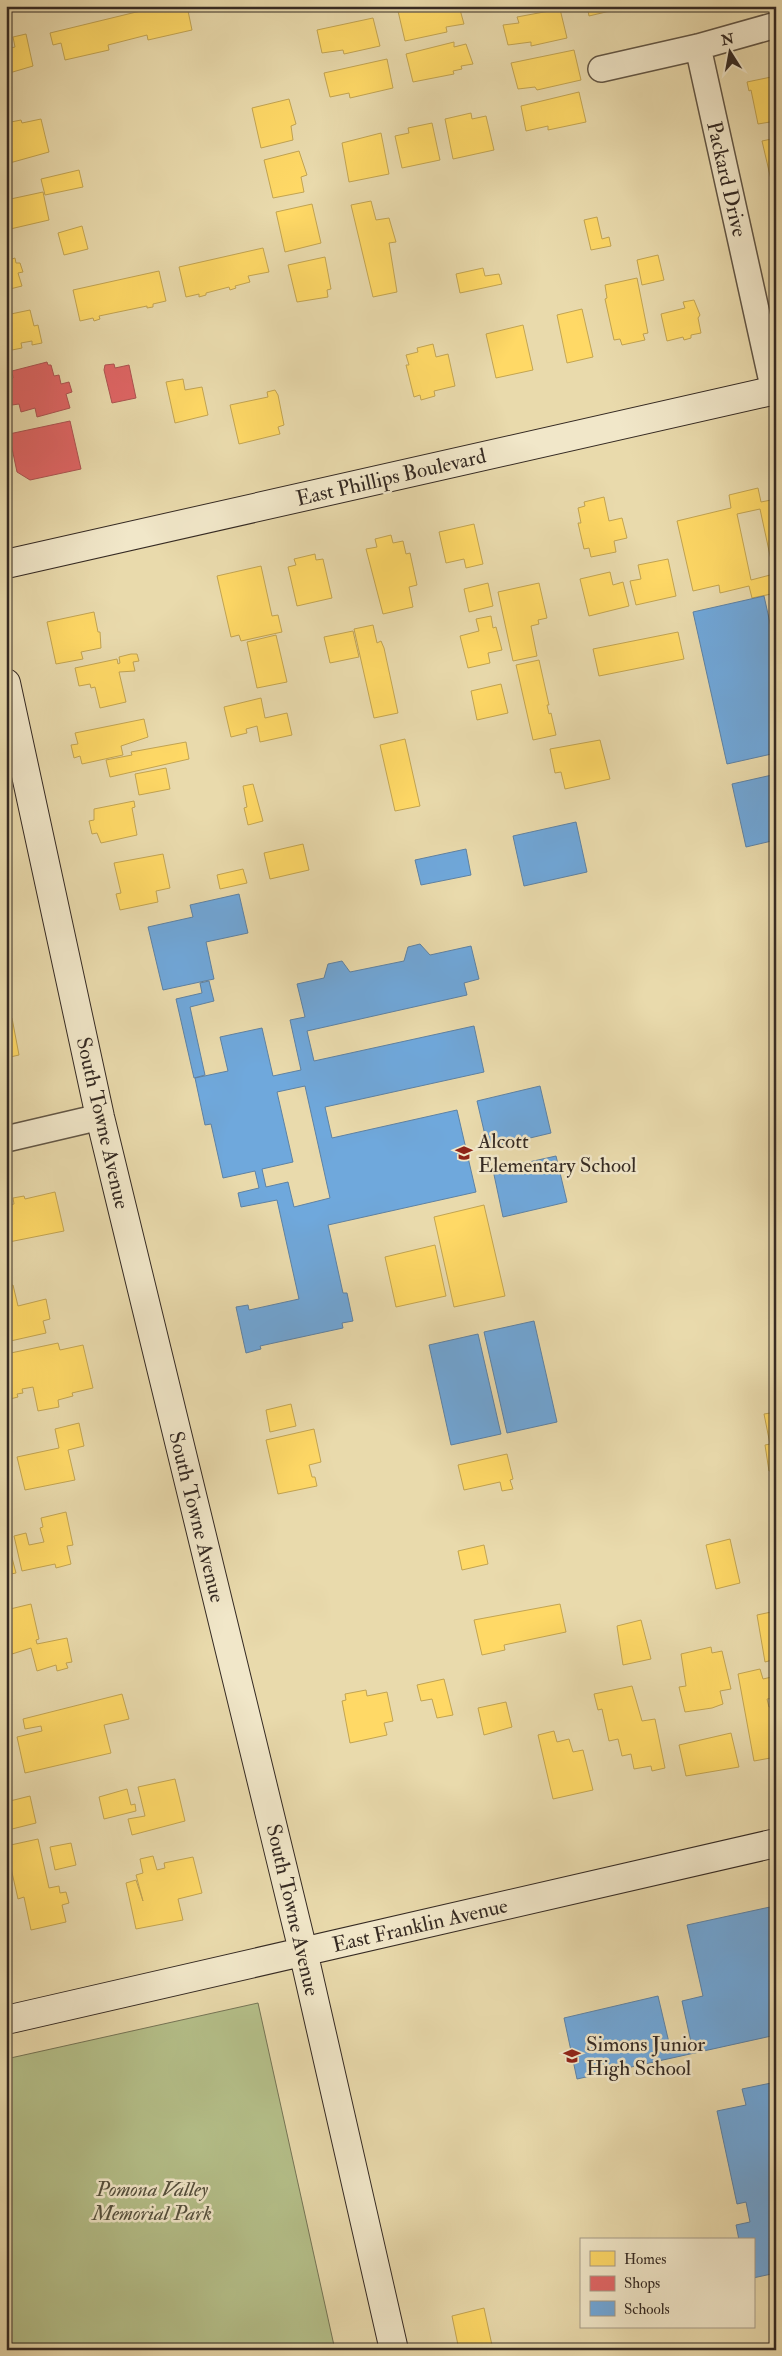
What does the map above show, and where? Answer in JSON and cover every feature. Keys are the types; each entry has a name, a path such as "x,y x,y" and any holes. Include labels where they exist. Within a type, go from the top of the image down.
{"street":[{"path":"601,69 698,47 776,25"},
{"name":"Packard Drive","path":"698,47 775,391"},
{"name":"East Phillips Boulevard","path":"6,564 775,391"},
{"name":"South Towne Avenue","path":"6,683 100,1117 303,1951 394,2350"},
{"path":"6,1139 100,1117"},
{"name":"East Franklin Avenue","path":"6,2020 776,1843"}],"green space":[{"name":"Pomona Valley Memorial Park","path":"258,2003 335,2350 6,2350 6,2059"}],"building: Homes":[{"path":"161,6 187,6 192,30 148,40 147,35 108,45 109,50 65,60 61,43 53,45 50,33"},
{"path":"420,6 459,6 464,24 446,27 447,32 405,41 398,11"},
{"path":"587,6 631,6 589,16"},
{"path":"560,9 567,38 531,46 531,42 508,45 503,25 519,23 517,17"},
{"path":"373,18 380,46 344,54 343,50 322,53 317,30"},
{"path":"26,34 33,66 6,74 6,49 15,47 13,37"},
{"path":"454,42 454,47 466,44 473,64 461,66 462,69 453,71 454,74 413,82 406,54"},
{"path":"574,50 581,80 537,90 535,87 518,89 511,63"},
{"path":"387,59 393,88 350,98 349,93 330,97 324,73"},
{"path":"776,76 776,121 758,124 751,90 749,91 747,82"},
{"path":"579,92 586,122 548,130 548,126 526,131 521,106"},
{"path":"289,99 296,124 291,126 293,140 261,148 252,108"},
{"path":"6,108 11,122 21,120 22,123 41,119 49,152 6,164"},
{"path":"471,113 472,119 486,116 494,150 453,159 445,119"},
{"path":"432,123 440,160 402,168 395,136 409,133 408,128"},
{"path":"381,133 389,174 349,182 342,143"},
{"path":"776,138 776,183 772,184 762,141"},
{"path":"299,151 307,175 301,177 304,192 273,198 264,160"},
{"path":"79,170 83,187 45,195 41,179"},
{"path":"43,192 49,220 6,230 6,200"},
{"path":"371,201 376,220 389,218 396,242 389,243 397,292 373,297 351,205"},
{"path":"312,204 321,243 285,252 276,212"},
{"path":"597,217 602,239 609,237 611,246 591,250 584,220"},
{"path":"82,226 88,249 64,255 58,233"},
{"path":"263,248 269,272 248,276 250,282 235,286 236,288 230,290 229,287 206,293 206,295 199,297 199,294 186,297 179,267"},
{"path":"658,255 664,280 642,285 637,260"},
{"path":"325,257 331,289 327,290 328,297 297,302 288,265"},
{"path":"15,258 16,263 20,263 23,272 18,273 22,286 6,290 6,261"},
{"path":"483,268 485,276 499,274 502,284 460,293 456,274"},
{"path":"159,271 166,301 153,304 153,307 147,308 147,306 99,316 100,319 94,321 93,318 80,321 73,290"},
{"path":"637,278 648,333 643,334 645,340 622,345 620,339 614,340 605,299 607,298 605,285"},
{"path":"694,300 700,315 698,318 701,333 691,335 691,338 684,340 683,337 667,341 661,314 685,308 683,302"},
{"path":"582,309 593,357 567,363 557,315"},
{"path":"30,310 34,326 38,325 42,343 32,345 32,341 21,343 22,348 7,351 6,315"},
{"path":"523,325 533,370 496,378 486,334"},
{"path":"433,344 436,357 448,354 455,386 434,391 435,396 421,400 420,395 414,397 406,365 409,365 406,355 418,352 417,348"},
{"path":"183,379 185,390 202,387 208,415 175,423 166,382"},
{"path":"275,390 278,395 284,425 278,427 280,434 239,444 230,405 268,397 267,392"},
{"path":"758,488 761,502 776,499 776,593 752,598 749,586 720,593 719,585 693,591 677,521 731,508 729,495","holes":["760,509 774,574 751,580 737,514"]},
{"path":"604,497 609,521 622,518 627,538 614,541 616,552 591,557 589,548 584,549 578,523 581,523 578,508 585,506 584,502"},
{"path":"474,524 483,564 466,568 464,559 446,563 439,532"},
{"path":"391,535 393,543 403,541 406,554 410,553 417,585 409,587 413,607 383,614 366,549 377,547 375,539"},
{"path":"315,554 316,560 323,559 332,598 297,606 288,567 296,565 294,559"},
{"path":"668,559 676,596 636,605 630,581 641,579 638,565"},
{"path":"261,566 272,616 278,615 282,632 241,641 239,635 231,637 217,576"},
{"path":"610,572 613,585 623,582 629,606 589,616 580,579"},
{"path":"488,583 493,606 469,612 464,589"},
{"path":"539,583 547,618 538,620 539,624 531,626 537,656 513,661 498,592"},
{"path":"94,612 98,632 100,632 101,648 81,652 83,659 56,664 47,622"},
{"path":"491,616 493,628 496,627 502,650 488,653 490,663 468,668 460,636 479,631 476,619"},
{"path":"373,625 377,643 381,641 384,648 398,713 374,718 354,629"},
{"path":"353,631 359,657 330,663 324,637"},
{"path":"678,632 684,659 599,676 593,649"},
{"path":"276,635 287,682 257,688 247,642"},
{"path":"137,654 139,661 133,662 135,671 119,672 126,702 100,708 95,687 91,688 90,684 79,686 75,668 117,659 118,664 120,663 119,657"},
{"path":"539,660 549,705 547,705 549,714 551,713 556,735 533,740 516,665"},
{"path":"501,684 508,713 477,720 471,691"},
{"path":"261,698 265,718 287,713 292,735 260,742 257,726 246,729 247,733 231,737 224,707"},
{"path":"144,719 148,737 121,746 123,755 82,764 80,756 74,758 71,745 78,744 75,733"},
{"path":"405,739 420,806 395,811 380,745"},
{"path":"600,740 610,779 565,789 561,772 555,773 550,749"},
{"path":"186,742 189,759 110,777 106,760 132,755 131,752"},
{"path":"166,768 170,789 139,795 135,774"},
{"path":"253,784 263,821 248,825 244,808 247,807 243,786"},
{"path":"134,801 135,807 132,808 137,835 101,843 97,833 92,834 89,821 94,820 94,809"},
{"path":"303,844 309,870 270,879 264,853"},
{"path":"163,854 170,888 156,891 158,902 120,910 116,894 121,893 114,863"},
{"path":"243,869 247,883 220,889 217,875"},
{"path":"12,1018 19,1055 6,1058 6,1019"},
{"path":"55,1192 64,1231 9,1242 6,1228 6,1206 14,1204 13,1198 24,1196 25,1199"},
{"path":"484,1205 505,1296 454,1307 434,1217"},
{"path":"435,1245 446,1296 396,1307 385,1257"},
{"path":"13,1285 18,1306 46,1299 50,1319 43,1321 46,1333 6,1342 6,1286"},
{"path":"58,1343 60,1350 83,1345 93,1388 72,1393 73,1396 58,1400 59,1407 38,1411 33,1387 22,1389 23,1393 17,1394 18,1397 6,1400 6,1354"},
{"path":"291,1404 296,1426 270,1432 266,1410"},
{"path":"776,1412 776,1470 769,1471 765,1445 770,1444 764,1414"},
{"path":"79,1423 84,1446 68,1450 75,1480 25,1490 17,1457 59,1448 55,1429"},
{"path":"314,1429 321,1462 309,1465 317,1486 278,1494 266,1440"},
{"path":"507,1454 513,1479 510,1480 513,1489 502,1491 500,1482 464,1490 458,1465"},
{"path":"66,1512 73,1545 67,1546 71,1564 56,1568 55,1564 22,1571 14,1536 26,1533 29,1545 44,1542 40,1528 43,1527 41,1518"},
{"path":"6,1535 16,1573 6,1575"},
{"path":"730,1539 740,1583 716,1589 706,1545"},
{"path":"484,1545 488,1564 462,1570 458,1551"},
{"path":"31,1604 39,1639 36,1640 37,1644 67,1638 72,1662 66,1663 68,1668 57,1671 56,1665 37,1671 31,1648 12,1654 6,1629 6,1610"},
{"path":"560,1604 566,1632 504,1645 505,1650 482,1655 474,1620"},
{"path":"776,1611 776,1659 765,1662 757,1615"},
{"path":"641,1620 651,1659 623,1665 617,1626"},
{"path":"711,1647 712,1653 722,1651 731,1689 720,1691 723,1704 712,1708 685,1712 679,1687 686,1686 681,1654"},
{"path":"760,1669 763,1679 776,1676 776,1698 767,1699 769,1707 776,1706 776,1757 754,1761 738,1674"},
{"path":"444,1679 453,1715 437,1718 432,1699 421,1701 417,1685"},
{"path":"632,1686 642,1721 655,1719 665,1768 652,1771 651,1766 634,1769 631,1754 622,1756 618,1739 609,1741 602,1709 598,1710 594,1694"},
{"path":"366,1690 367,1696 387,1692 393,1721 384,1723 387,1735 350,1743 342,1701 346,1700 345,1694"},
{"path":"122,1694 129,1719 104,1725 111,1753 25,1773 17,1737 42,1731 41,1726 25,1729 23,1719"},
{"path":"506,1702 512,1727 484,1735 478,1708"},
{"path":"554,1731 557,1742 569,1739 573,1752 583,1750 593,1790 553,1799 538,1735"},
{"path":"731,1733 739,1767 686,1776 679,1745"},
{"path":"175,1779 185,1821 132,1835 128,1819 145,1816 138,1787"},
{"path":"127,1789 131,1805 135,1804 136,1811 104,1819 99,1797"},
{"path":"30,1796 36,1823 8,1830 6,1802"},
{"path":"38,1839 49,1888 59,1886 60,1893 66,1892 69,1903 62,1905 66,1922 31,1930 24,1897 18,1899 6,1846"},
{"path":"71,1843 76,1865 55,1870 50,1847"},
{"path":"153,1856 157,1870 165,1868 164,1863 193,1857 202,1893 178,1899 183,1920 136,1929 126,1883 136,1880 143,1901 136,1875 143,1873 140,1859"},
{"path":"484,2308 493,2350 459,2350 452,2316"}],"building: Shops":[{"path":"47,362 48,365 51,365 54,376 59,375 61,384 69,382 72,392 66,394 70,408 37,417 35,408 21,412 19,404 12,405 6,381 13,378 12,371"},
{"path":"114,364 115,368 129,365 136,398 112,403 104,370 105,365"},
{"path":"70,421 81,469 30,480 17,472 9,434"}],"building: Schools":[{"path":"764,596 776,650 776,753 727,764 693,612"},
{"path":"776,766 776,840 746,847 732,784 772,775 771,767"},
{"path":"576,822 587,872 524,886 513,836"},
{"path":"466,849 471,875 421,885 415,860"},
{"path":"239,894 248,933 206,942 214,979 163,990 148,927 193,917 190,905"},
{"path":"420,944 430,955 471,946 479,979 464,983 467,995 307,1031 314,1061 474,1026 484,1072 325,1107 332,1138 457,1110 476,1192 328,1225 343,1293 347,1293 353,1321 342,1323 343,1328 260,1346 261,1349 246,1353 236,1307 248,1305 249,1310 299,1299 277,1200 241,1207 238,1193 259,1188 255,1171 223,1178 211,1124 205,1125 195,1078 228,1071 220,1037 262,1028 273,1076 301,1070 290,1020 305,1017 297,984 324,978 328,964 342,961 350,972 404,961 408,947","holes":["305,1086 330,1198 294,1207 288,1182 266,1187 262,1169 293,1162 277,1092"]},
{"path":"209,981 214,1001 190,1007 205,1075 194,1078 176,999 202,993 200,983"},
{"path":"540,1086 551,1133 488,1148 477,1101"},
{"path":"556,1156 567,1202 503,1217 493,1170"},
{"path":"534,1321 557,1422 507,1433 484,1332"},
{"path":"478,1334 501,1434 451,1445 429,1345"},
{"path":"770,1907 776,1934 776,2035 577,2079 564,2018 658,1996 670,2047 691,2042 682,2001 703,1996 687,1925"},
{"path":"776,2082 776,2273 754,2278 754,2238 739,2238 736,2225 750,2222 746,2202 737,2204 717,2111 746,2105 742,2089"}],"place":[{"name":"Alcott Elementary School","path":"464,1153"},
{"name":"Simons Junior High School","path":"572,2056"}]}
